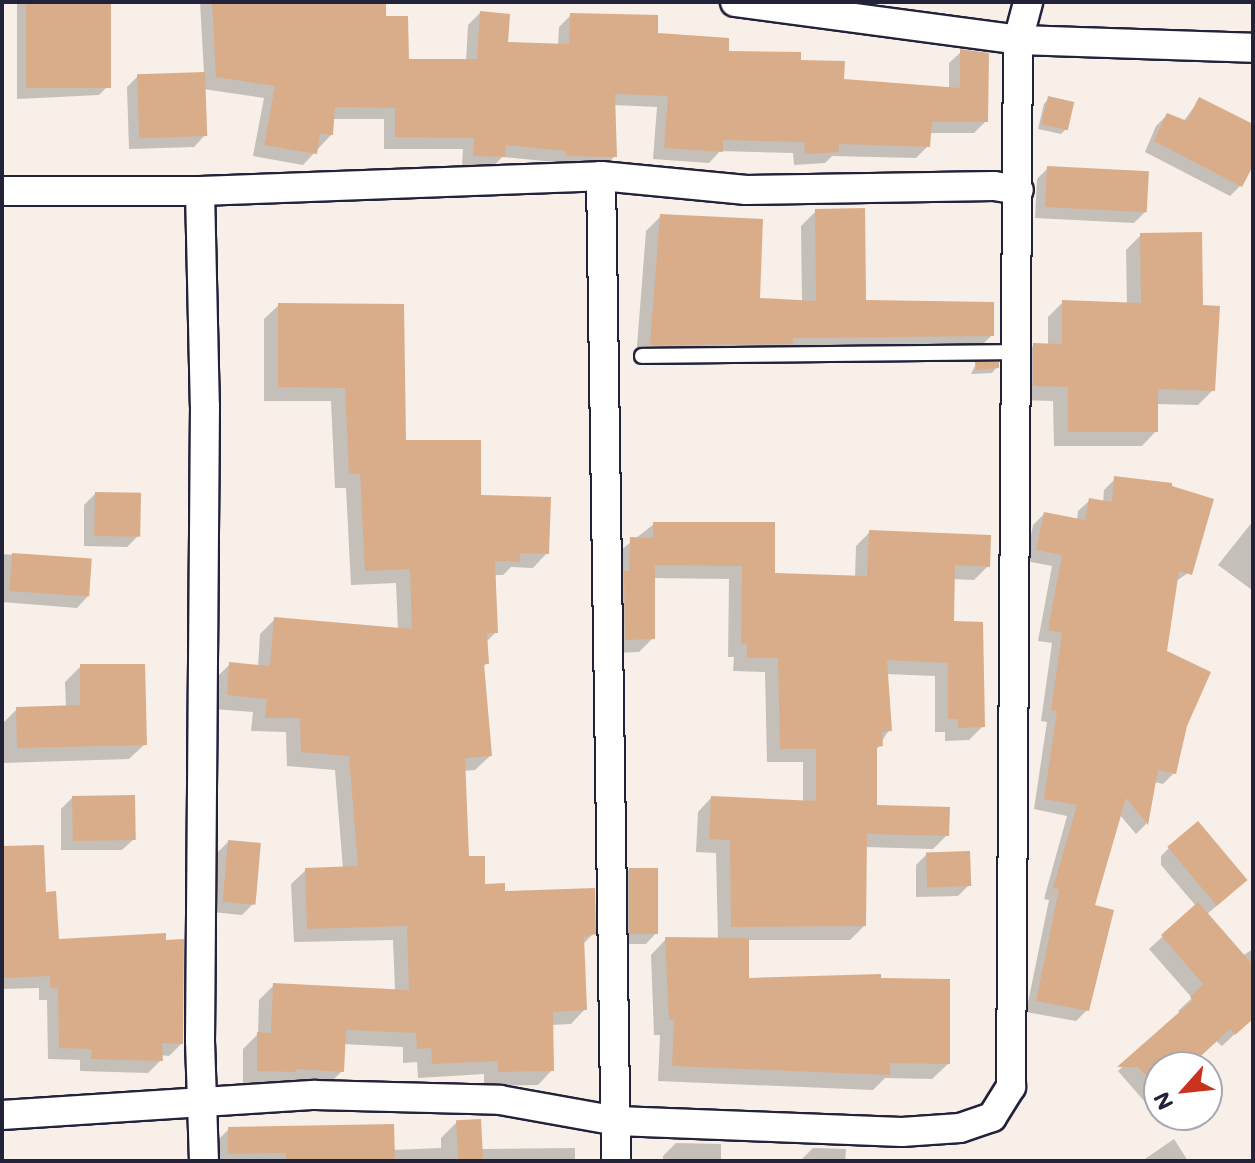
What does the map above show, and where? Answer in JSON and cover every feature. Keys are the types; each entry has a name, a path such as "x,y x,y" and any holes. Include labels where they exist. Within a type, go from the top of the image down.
{"street":[{"path":"735,2 1018,40 1253,48"},
{"path":"2,1115 315,1095 500,1100 617,1121 902,1132 960,1128 992,1117 1011,1087 1018,40 1028,2"},
{"path":"2,191 200,191 601,176 746,190 994,186 1019,190"},
{"path":"601,176 616,1161"},
{"path":"200,191 205,406 200,1025 204,1161"}],"lane":[{"path":"642,356 1017,352"}],"building":[{"path":"26,2 111,2 111,88 26,88"},
{"path":"212,2 386,2 386,16 408,16 409,59 477,59 480,11 510,14 508,42 569,44 570,13 658,15 658,33 729,38 729,51 801,52 801,60 845,61 844,79 960,88 960,49 989,53 988,122 932,122 930,147 839,144 839,152 805,154 804,142 723,140 723,152 664,148 668,96 615,94 617,157 566,156 566,151 506,145 505,157 473,156 474,138 395,137 395,108 335,107 333,135 320,134 317,154 264,145 275,86 216,77"},
{"path":"205,72 207,136 139,138 137,74"},
{"path":"1048,96 1074,102 1068,130 1041,124"},
{"path":"1199,97 1253,124 1253,166 1242,187 1154,141 1167,113 1187,121"},
{"path":"1047,166 1149,171 1147,212 1045,207"},
{"path":"865,208 866,300 994,302 994,336 793,338 793,344 650,345 660,214 763,219 760,298 816,301 815,209"},
{"path":"1202,232 1203,305 1220,306 1215,391 1158,389 1158,432 1068,432 1068,387 1033,386 1033,343 1062,344 1062,300 1141,303 1140,233"},
{"path":"278,303 404,304 406,440 481,440 481,495 551,497 549,554 520,553 520,562 495,561 498,633 487,633 489,664 484,664 492,756 465,758 469,856 485,856 485,884 505,883 505,891 595,888 596,934 584,937 587,1010 553,1012 554,1071 498,1072 498,1061 432,1064 431,1048 417,1049 416,1033 346,1030 344,1072 296,1069 296,1072 257,1071 257,1032 271,1033 273,983 409,990 407,926 307,929 305,868 358,866 349,756 301,752 300,718 265,718 267,699 227,695 229,662 270,666 274,617 412,629 410,569 365,571 360,474 349,474 345,388 278,387"},
{"path":"975,362 999,362 999,368 976,370"},
{"path":"1114,476 1172,483 1172,486 1214,499 1192,575 1179,571 1167,651 1211,672 1187,726 1176,774 1158,770 1148,825 1126,798 1095,905 1114,910 1089,1011 1036,1001 1059,889 1053,888 1077,805 1044,799 1057,711 1051,710 1062,633 1048,630 1062,555 1036,550 1044,512 1085,520 1089,498 1112,502"},
{"path":"95,492 141,493 140,537 94,536"},
{"path":"653,522 775,522 775,573 867,576 869,530 991,535 990,567 955,565 954,621 983,622 985,727 958,728 958,719 948,719 948,663 887,660 892,731 882,732 883,746 877,747 877,805 950,807 949,836 867,834 866,926 731,927 730,840 709,839 711,796 816,801 816,749 780,749 778,658 747,658 747,643 741,644 742,566 655,565 655,639 625,640 624,571 629,571 630,537 653,538"},
{"path":"12,553 92,559 89,596 9,591"},
{"path":"80,664 145,664 147,745 17,748 16,707 80,705"},
{"path":"135,795 136,840 73,841 72,796"},
{"path":"1198,821 1247,880 1217,906 1167,847"},
{"path":"228,840 261,843 255,905 223,902"},
{"path":"44,845 46,892 56,891 59,939 166,933 166,940 184,939 183,1044 162,1043 163,1061 91,1059 92,1049 59,1048 58,988 50,988 50,976 3,978 2,846"},
{"path":"970,851 971,886 927,888 926,853"},
{"path":"629,868 658,868 658,934 629,934"},
{"path":"1198,902 1253,965 1253,1019 1235,1035 1230,1029 1206,1051 1143,1051 1143,1073 1138,1067 1117,1067 1193,1000 1190,997 1203,984 1161,935"},
{"path":"665,937 749,938 749,978 881,974 881,978 950,979 950,1064 890,1063 890,1075 672,1066 674,1020 669,1020"},
{"path":"481,1119 483,1161 458,1161 456,1120"},
{"path":"394,1124 395,1161 286,1161 286,1153 228,1154 228,1127"}]}
